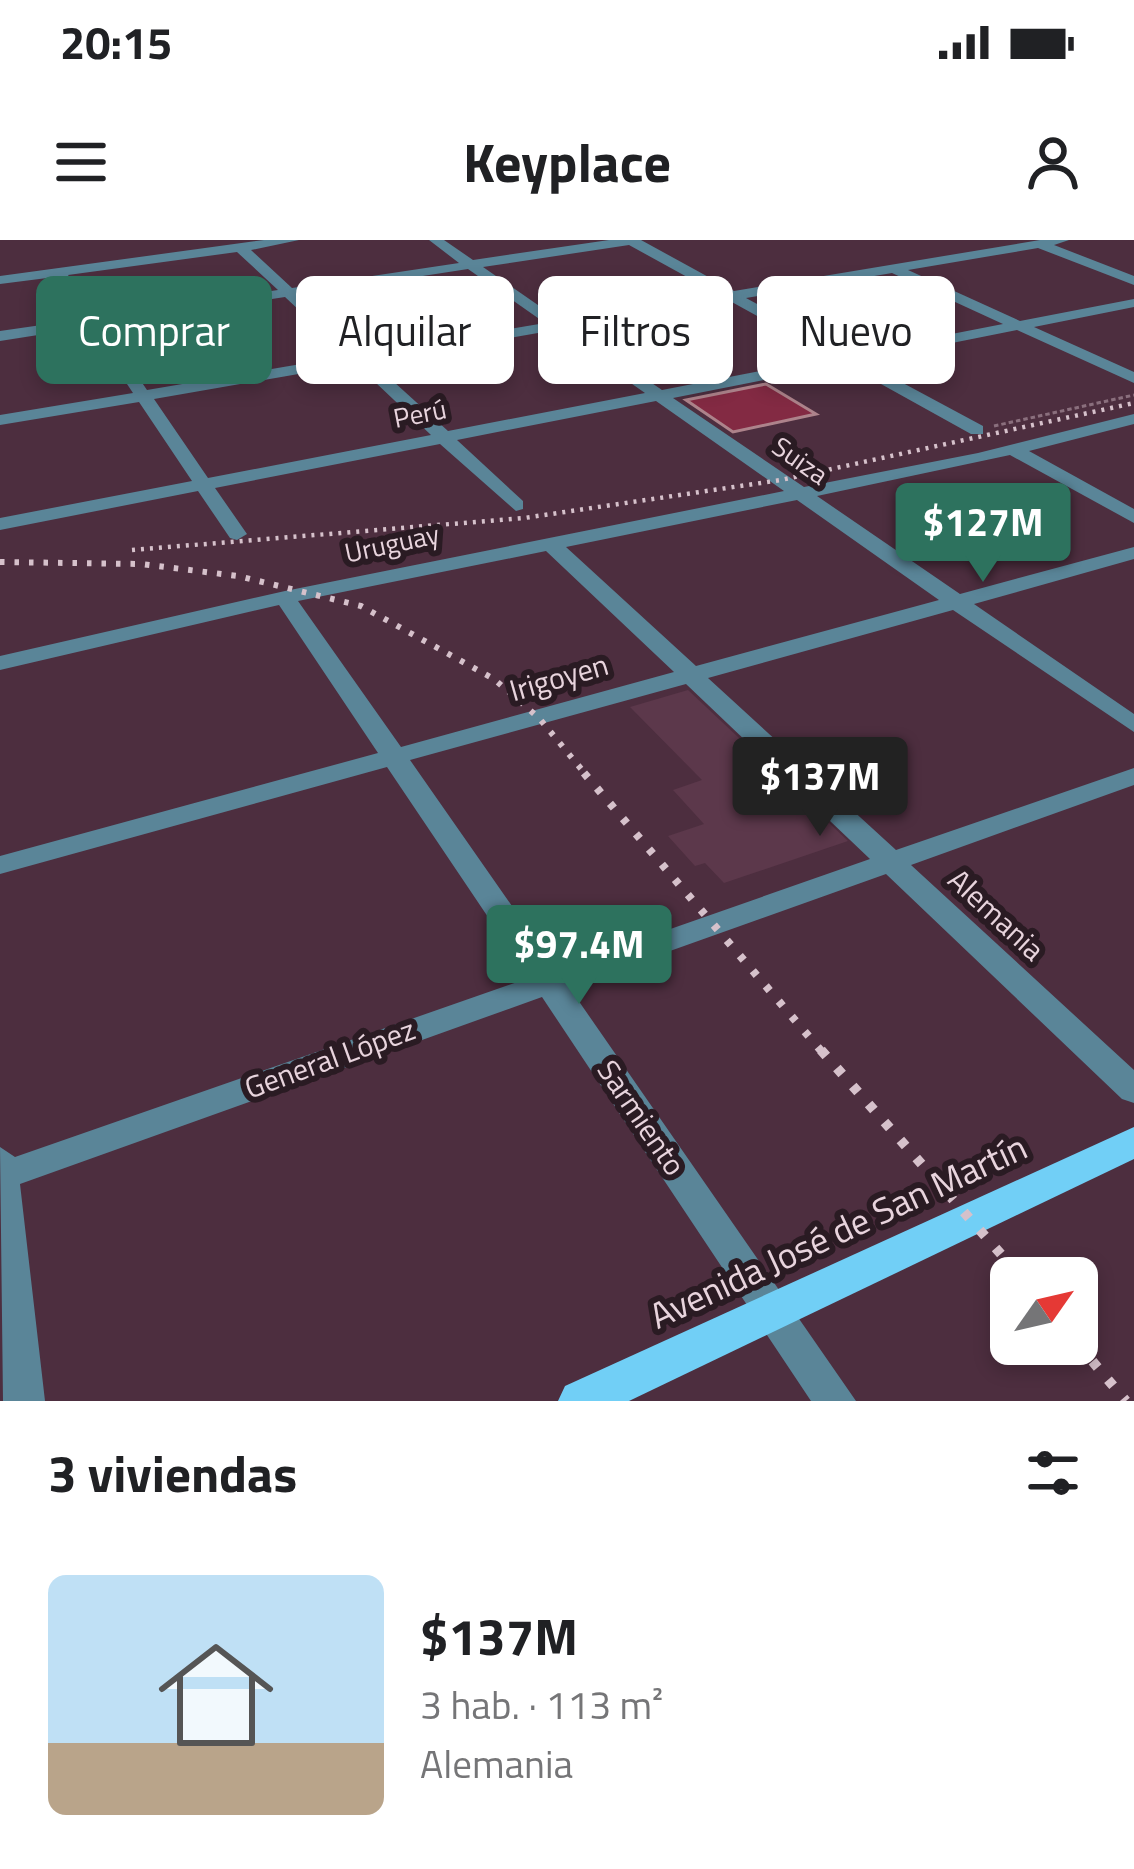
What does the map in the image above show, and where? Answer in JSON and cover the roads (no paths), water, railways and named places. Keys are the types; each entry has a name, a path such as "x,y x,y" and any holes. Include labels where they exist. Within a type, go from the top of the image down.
{"main road":[{"name":"Avenida José de San Martín","path":"581,1401 1134,1142"}],"street":[{"path":"0,280 293,240"},
{"name":"Suiza","path":"435,240 538,312"},
{"path":"272,294 632,240 696,276"},
{"path":"733,294 1063,240 1134,267"},
{"path":"1034,242 1134,281"},
{"path":"240,247 296,299"},
{"path":"890,267 1134,379"},
{"path":"59,272 62,276"},
{"name":"Perú","path":"955,338 1134,303"},
{"path":"0,336 36,331"},
{"path":"0,420 296,369"},
{"name":"Perú","path":"0,524 757,376"},
{"path":"135,384 237,534"},
{"path":"387,384 517,505"},
{"name":"Suiza","path":"642,384 1134,725"},
{"path":"893,384 977,430"},
{"path":"1014,450 1134,419"},
{"path":"1014,450 1134,517"},
{"name":"Uruguay","path":"0,663 285,597 1014,450"},
{"name":"Alemania","path":"549,542 1134,1090"},
{"name":"Irigoyen","path":"0,865 1134,553"},
{"name":"Sarmiento","path":"285,597 835,1401"},
{"name":"General López","path":"1,1167 549,982 1134,776"},
{"path":"1,1167 25,1401"}],"railway":[{"path":"132,550 524,518 781,480 1134,403"},
{"path":"0,562 141,564 238,576 361,606 494,679 539,718 587,776"},
{"path":"584,773 823,1053"},
{"path":"821,1050 1003,1257"},
{"path":"1096,1365 1126,1401"}]}
